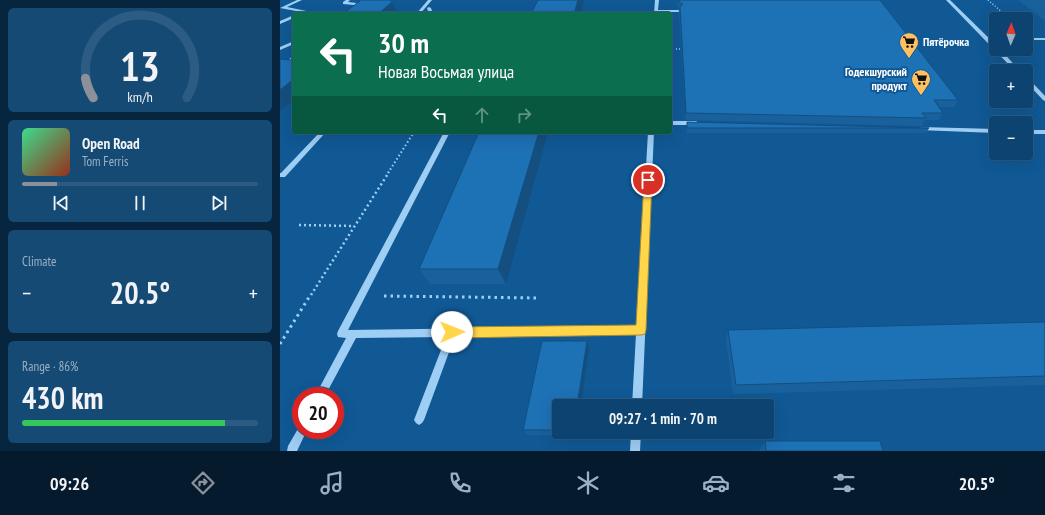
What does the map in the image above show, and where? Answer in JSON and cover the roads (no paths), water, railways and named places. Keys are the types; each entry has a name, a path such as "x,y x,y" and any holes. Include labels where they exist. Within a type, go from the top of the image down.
{"street":[{"path":"282,9 300,0"},
{"path":"348,0 344,3 372,6"},
{"path":"420,12 430,0"},
{"path":"657,0 656,12 679,11"},
{"path":"948,0 988,38"},
{"path":"429,8 430,12"},
{"path":"282,9 308,12"},
{"path":"280,23 292,17"},
{"path":"1033,39 1045,39"},
{"path":"280,49 292,43"},
{"path":"1004,56 1012,64"},
{"path":"280,68 292,59"},
{"path":"1033,86 1045,99"},
{"path":"672,123 699,123"},
{"path":"911,129 989,131"},
{"path":"1033,132 1045,132"},
{"path":"280,175 283,176 321,134"},
{"path":"446,134 341,334 641,330"},
{"path":"637,399 651,134"},
{"path":"419,420 452,332"},
{"path":"325,387 353,334"},
{"path":"292,450 298,439"},
{"path":"635,451 636,439"}],"place":[{"name":"Пятёрочка","path":"909,59"},
{"name":"Годекшурский продукт","path":"921,96"}]}
